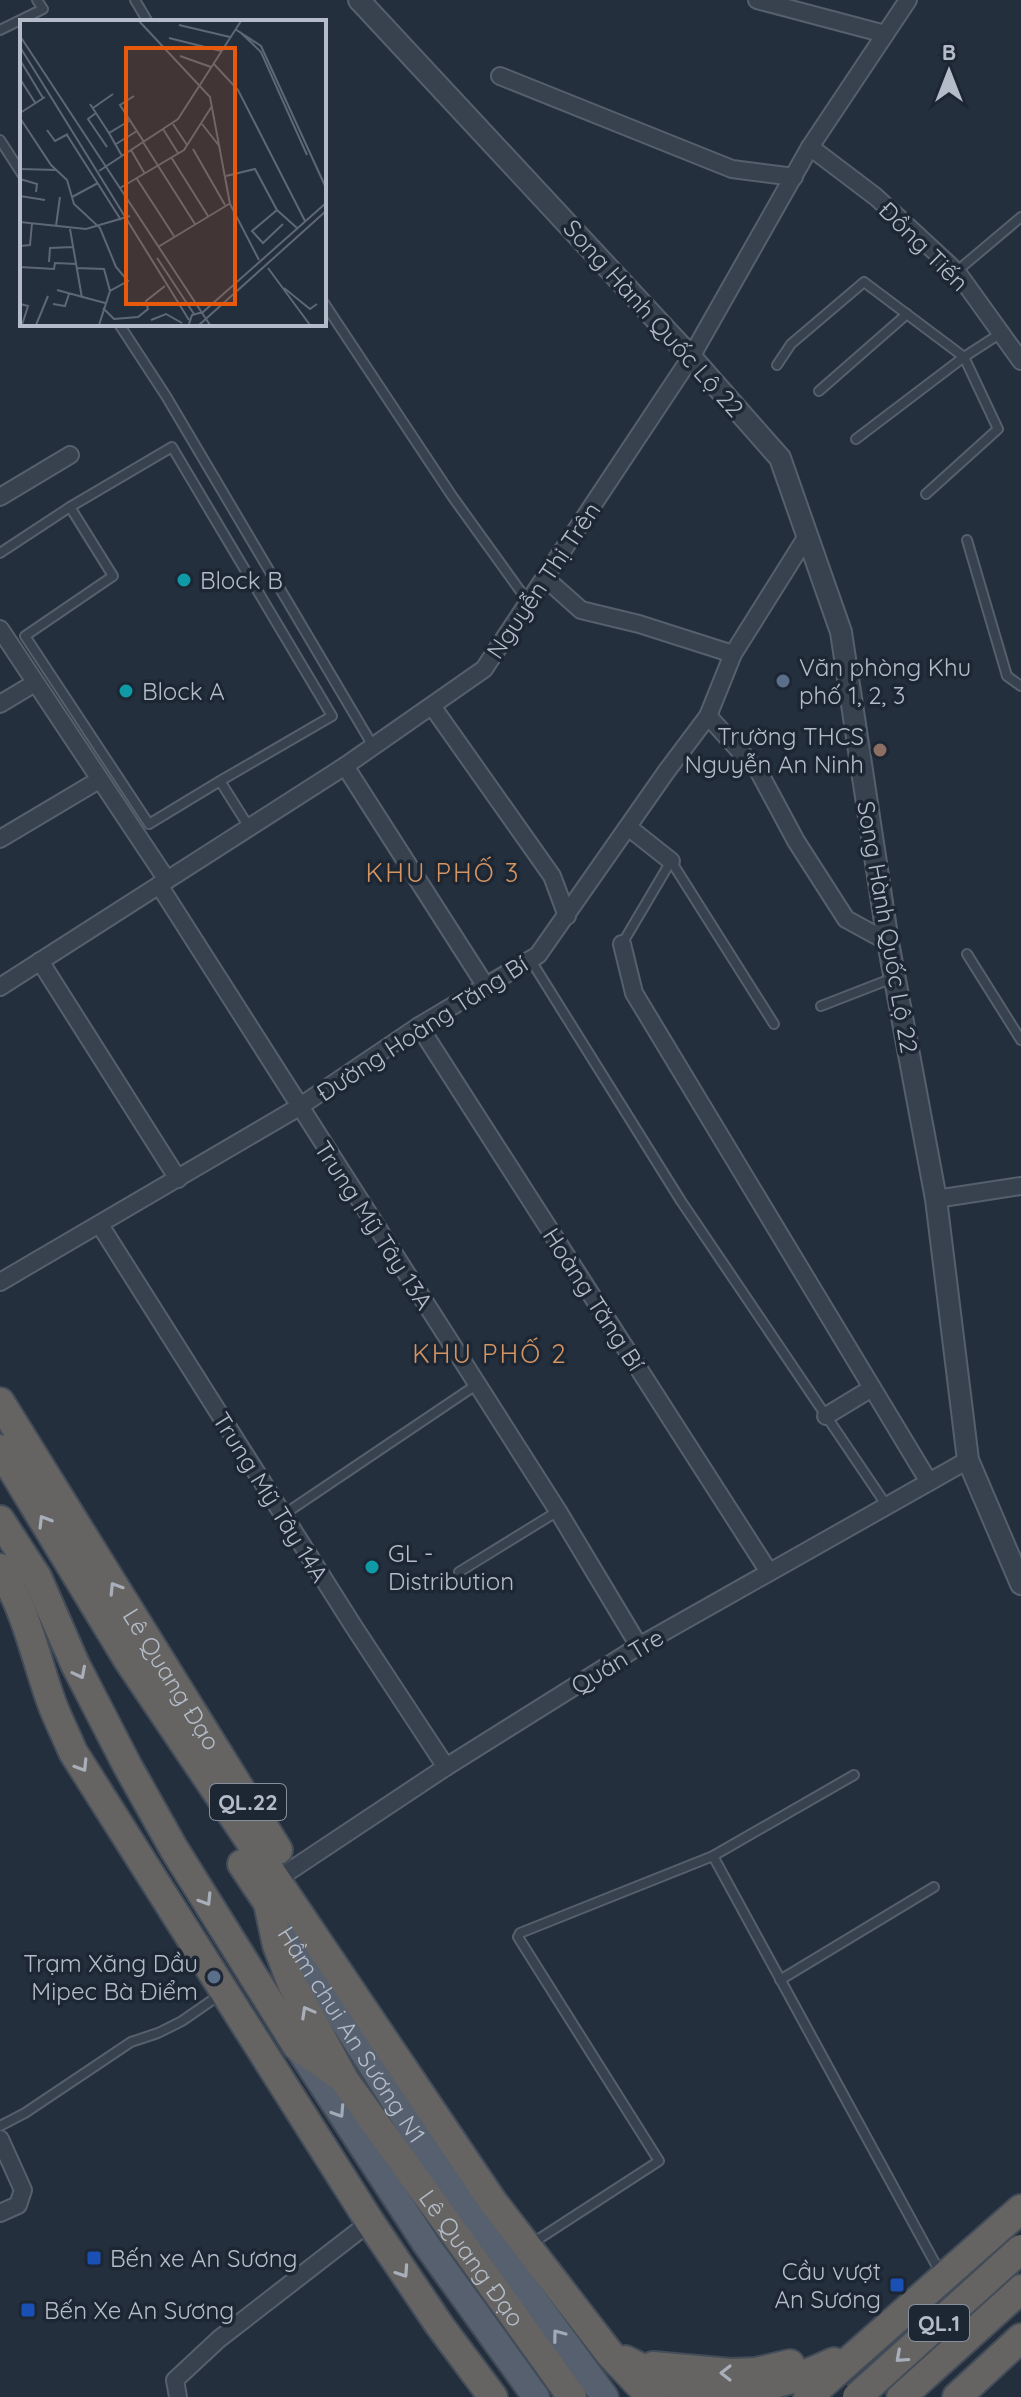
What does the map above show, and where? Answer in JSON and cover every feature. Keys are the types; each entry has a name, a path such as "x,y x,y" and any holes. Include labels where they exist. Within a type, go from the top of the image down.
{"highway":[{"name":"Lê Quang Đạo","path":"0,1402 278,1884 277,1945 292,1984 345,2081 572,2397"},
{"name":"Lê Quang Đạo","path":"0,1449 128,1660 200,1799 278,1884 462,2133 493,2202 610,2354 651,2397"},
{"name":"Lê Quang Đạo","path":"0,1520 12,1582 52,1704 73,1752 370,2222 440,2326 493,2397"},
{"name":"Lê Quang Đạo","path":"12,1582 75,1664 174,1849 297,2046 345,2081"},
{"path":"114,1741 121,1829"},
{"name":"QL.1","path":"808,2397 1021,2209"},
{"name":"QL.1","path":"857,2397 1021,2249"},
{"name":"QL.1","path":"901,2397 1021,2289"},
{"name":"Lê Quang Đạo","path":"440,2326 444,2365 468,2397"},
{"name":"QL.1","path":"957,2397 1021,2338"},
{"path":"610,2354 639,2367 666,2366 706,2373 731,2373 756,2372 800,2362 831,2363 864,2348 865,2370 876,2397"}],"main road":[{"name":"Hầm chui An Sương N1","path":"278,1884 446,2178 605,2397"},
{"path":"297,2046 426,2244 536,2397"}],"street":[{"name":"Song Hành Quốc Lộ 22","path":"359,0 691,357 780,458 841,632 888,942 936,1199 968,1460 1021,1584"},
{"path":"757,0 885,34"},
{"name":"Nguyễn Thị Trên","path":"0,987 345,766 484,669 691,357 810,147 908,0"},
{"path":"500,76 732,169 794,177"},
{"name":"Đồng Tiến","path":"810,147 876,197 957,272 1021,361"},
{"path":"0,497 70,455"},
{"name":"Đường Hoàng Tăng Bí","path":"0,1282 299,1107 419,1026 538,955 708,716 733,654 807,536"},
{"path":"545,578 581,610 639,624 733,654"},
{"name":"Trung Mỹ Tây 13A","path":"0,629 99,780 299,1107 558,1511 639,1646"},
{"path":"0,704 35,683"},
{"path":"432,706 552,876 567,916"},
{"path":"708,716 759,772 796,841 846,919 888,942"},
{"path":"345,766 485,985"},
{"path":"0,839 99,780"},
{"path":"628,827 671,861"},
{"path":"622,944 634,993 929,1482"},
{"path":"40,961 178,1179"},
{"name":"Hoàng Tăng Bí","path":"419,1026 769,1572"},
{"path":"936,1199 1021,1186"},
{"name":"Trung Mỹ Tây 14A","path":"100,1225 446,1767"},
{"path":"826,1416 872,1388"},
{"name":"Quán Tre","path":"278,1884 446,1767 639,1646 968,1460"},
{"path":"0,2139 23,2190 18,2205 0,2213"},
{"path":"178,2397 175,2380 182,2372 219,2339 370,2222"}],"lane":[{"path":"20,20 43,9 38,0"},
{"path":"135,0 147,20"},
{"path":"0,30 20,20"},
{"path":"0,140 20,171"},
{"path":"957,272 1021,217"},
{"path":"777,365 791,344 864,282 964,357 998,429 926,494"},
{"path":"326,306 452,496 530,604"},
{"path":"819,391 907,314"},
{"path":"120,326 166,396 374,746"},
{"path":"856,439 964,357 1001,333"},
{"path":"0,553 70,507 172,447 332,716 149,824 25,636 113,576 70,507"},
{"path":"967,540 1007,676 1021,686"},
{"path":"220,781 249,827"},
{"path":"622,944 671,861 774,1024"},
{"path":"967,954 1021,1040"},
{"path":"530,959 681,1201 887,1506"},
{"path":"821,1006 894,977"},
{"path":"283,1515 476,1385"},
{"path":"459,1572 558,1511"},
{"path":"527,2247 659,2161 518,1937 520,1933 713,1856 854,1775"},
{"path":"713,1856 943,2278"},
{"path":"780,1980 934,1887"},
{"path":"0,2126 25,2113 131,2042 182,2021 223,1992"}],"place":[{"name":"Block B","path":"184,580"},
{"name":"Văn phòng Khu phố 1, 2, 3","path":"783,681"},
{"name":"Block A","path":"126,691"},
{"name":"Trường THCS Nguyễn An Ninh","path":"880,750"},
{"name":"GL - Distribution","path":"372,1567"},
{"name":"Trạm Xăng Dầu Mipec Bà Điểm","path":"214,1977"},
{"name":"Bến xe An Sương","path":"94,2258"},
{"name":"Cầu vượt An Sương","path":"897,2285"},
{"name":"Bến Xe An Sương","path":"28,2310"}],"district":[{"name":"KHU PHỐ 3","path":"443,872"},
{"name":"KHU PHỐ 2","path":"490,1353"}]}
